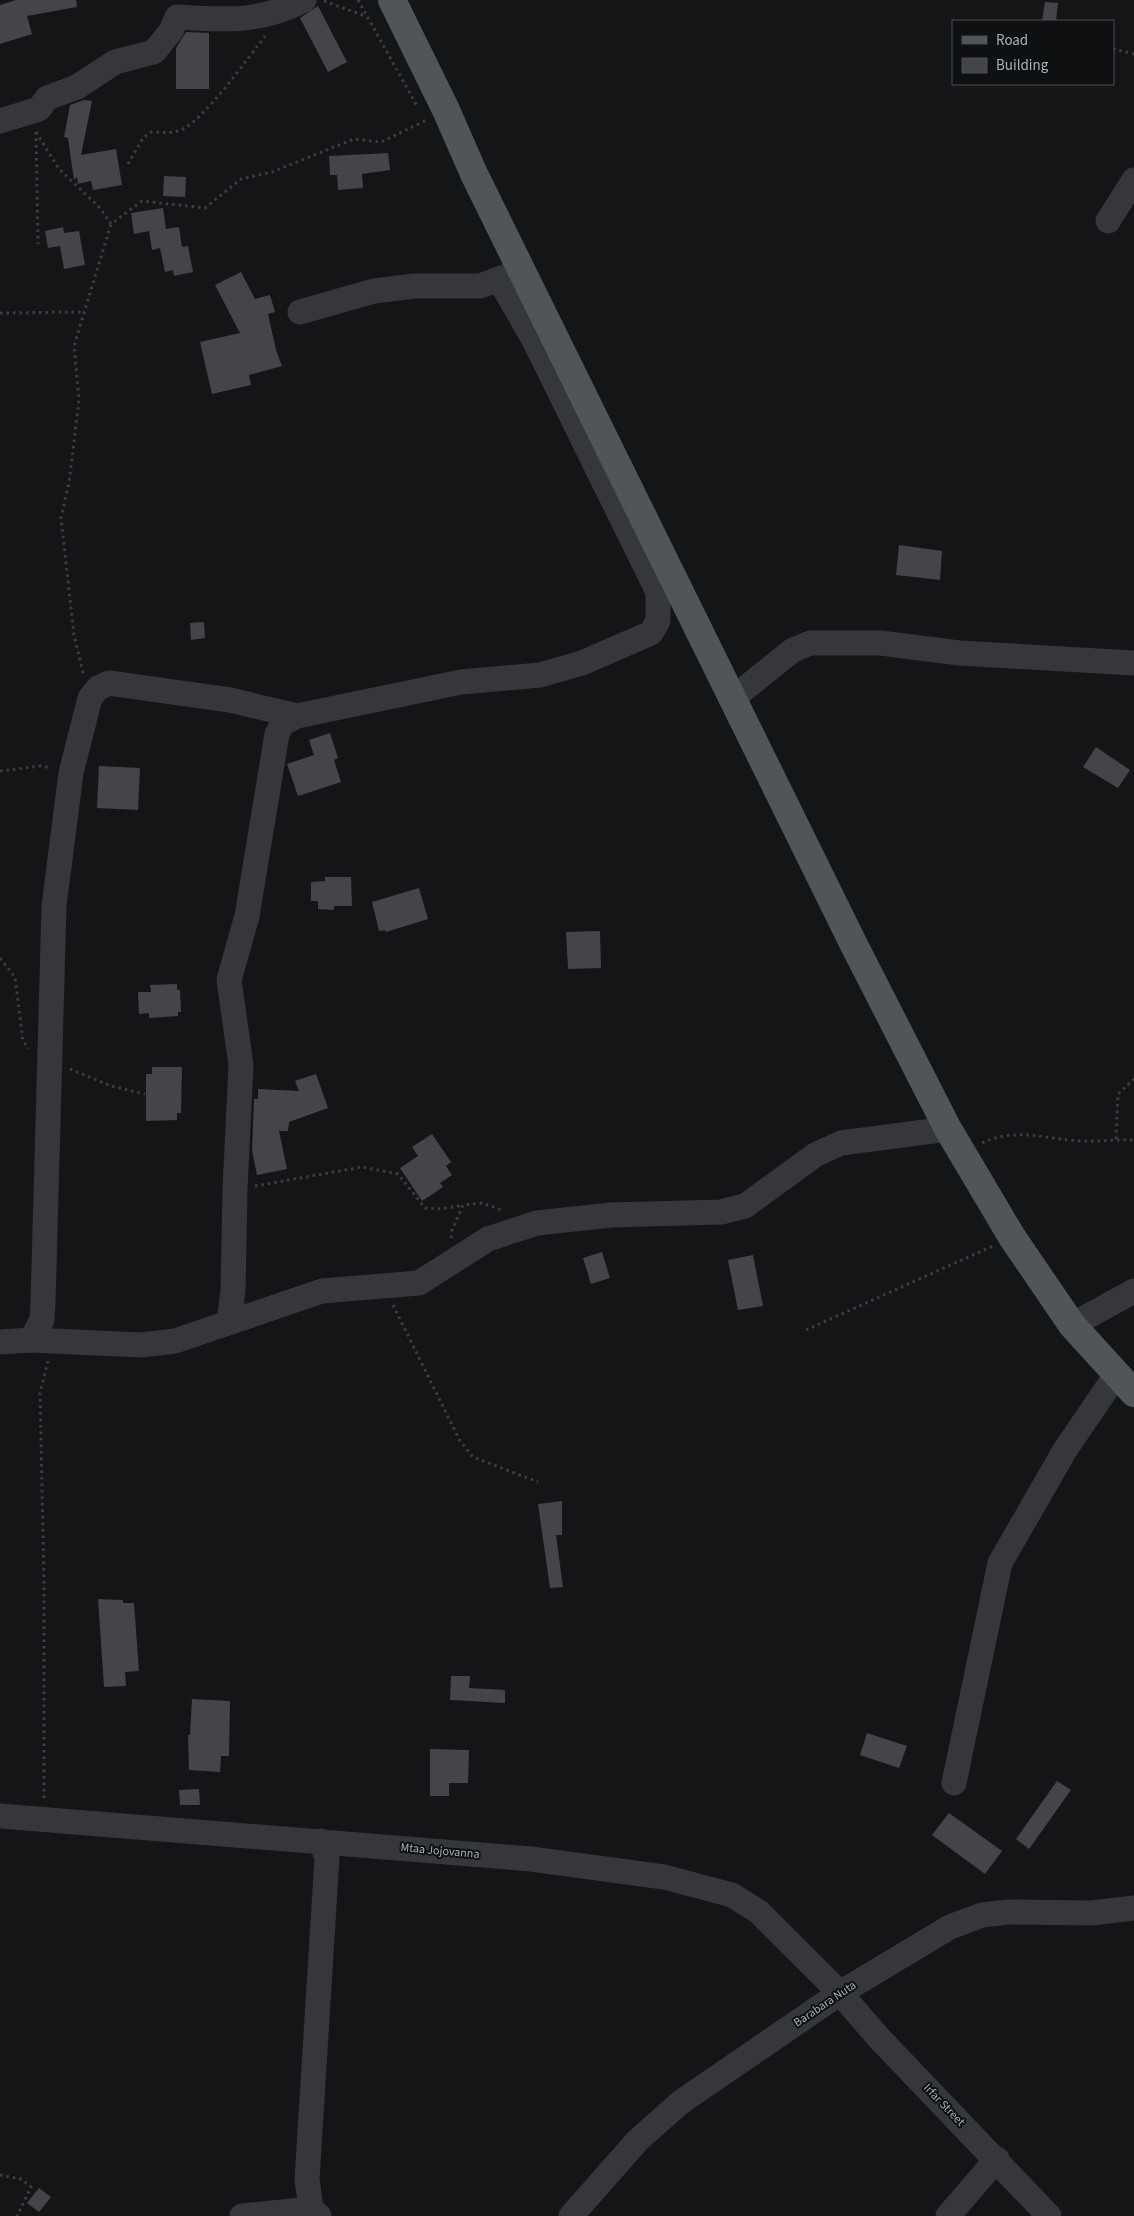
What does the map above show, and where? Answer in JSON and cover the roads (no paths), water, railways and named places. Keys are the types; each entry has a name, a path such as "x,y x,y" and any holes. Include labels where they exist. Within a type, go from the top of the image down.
{"main road":[{"path":"392,0 436,115 474,174 511,274 733,698 854,945 955,1141 1012,1238 1072,1324 1125,1384"}],"street":[{"path":"18,123 39,110 47,98 77,87 115,62 154,52 171,31 177,17 236,20 293,5"},
{"path":"1108,222 1134,180"},
{"path":"229,1322 233,1290 235,1189 241,1065 228,980 247,916 277,734 283,724 297,716 461,682 540,675 582,663 651,632 658,621 658,592 534,340 511,274 480,286 414,286 374,291 300,312"},
{"path":"733,698 793,650 810,643 881,642 959,653 1134,663"},
{"path":"31,1340 42,1320 43,1303 54,906 71,773 90,698 98,688 109,683 230,700 297,716"},
{"path":"0,1342 31,1340 58,1343 141,1345 175,1341 322,1291 382,1288 419,1283 488,1239 537,1223 611,1215 720,1212 745,1206 815,1155 841,1143 955,1141"},
{"path":"1072,1324 1134,1291"},
{"path":"954,1783 1000,1563 1065,1450 1125,1384"},
{"name":"Mtaa Jojovanna","path":"0,1816 531,1859 664,1877 732,1895 759,1912 840,1992"},
{"path":"242,2216 315,2213 307,2179 327,1858 321,1842"},
{"name":"Barabara Nuta","path":"571,2216 638,2140 681,2102 840,1992 950,1927 982,1915 1008,1912 1092,1913 1134,1908"},
{"name":"Irfar Street","path":"840,1992 878,2037 1050,2216"},
{"path":"948,2216 997,2159"}]}
